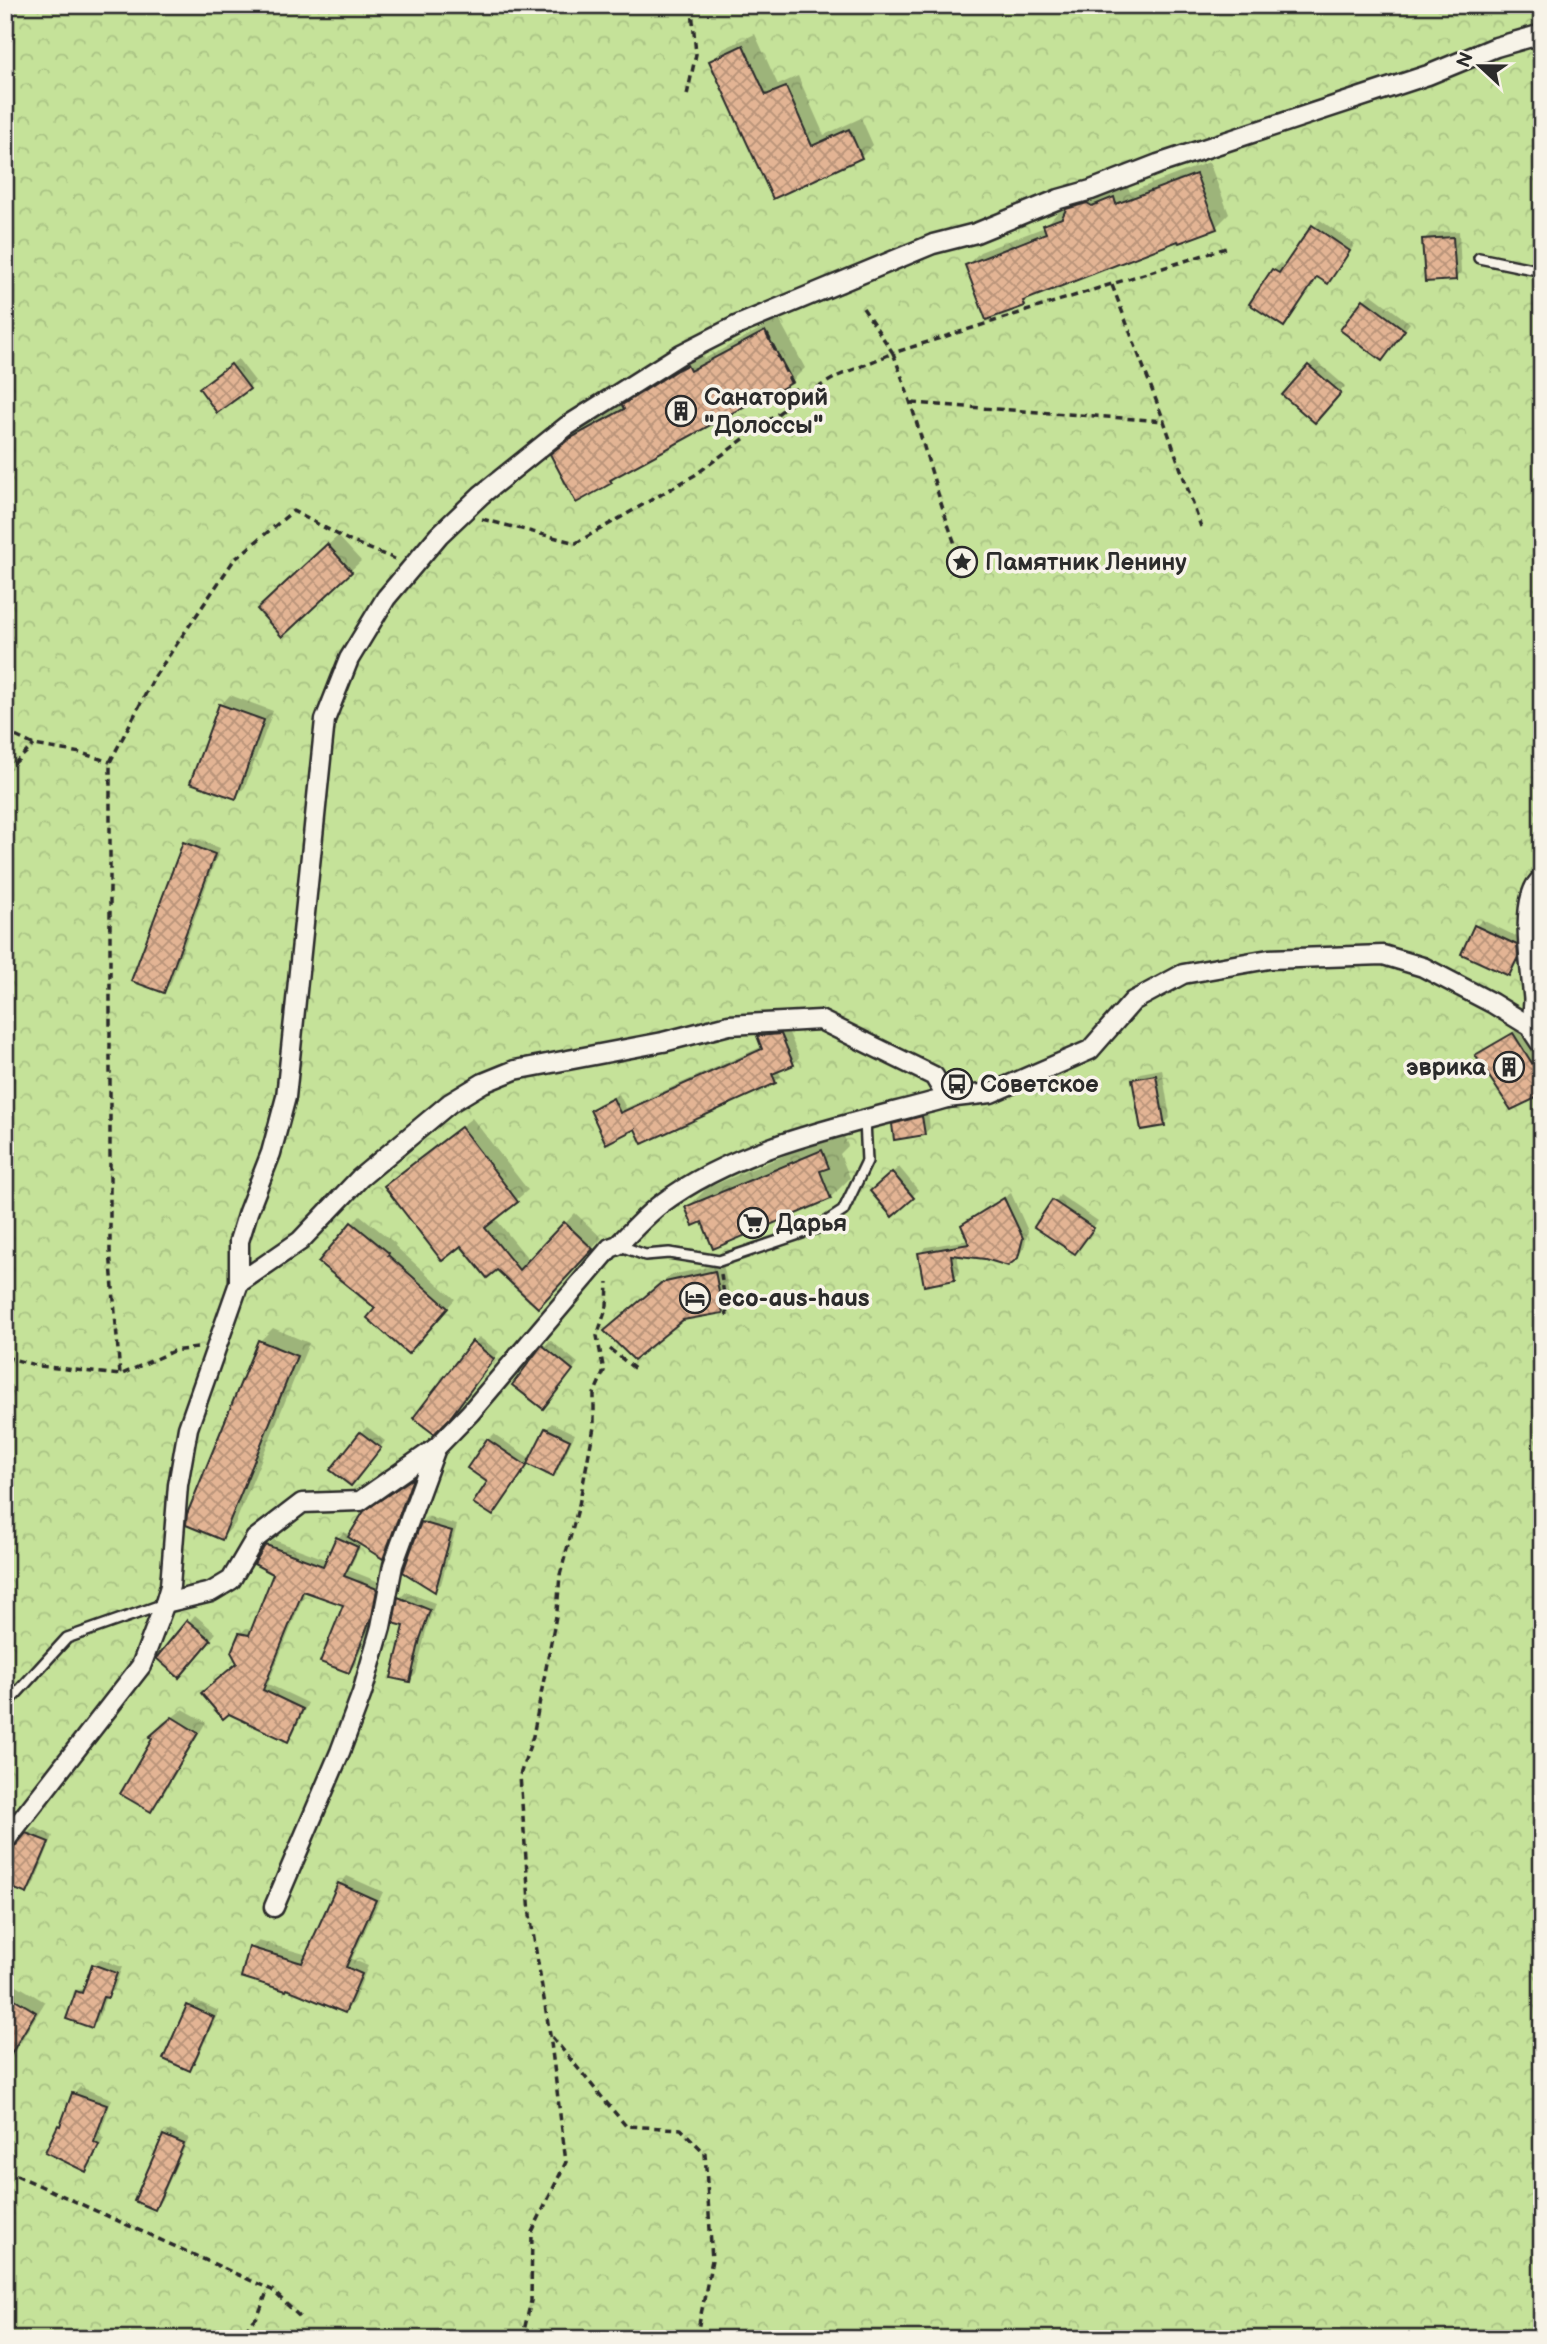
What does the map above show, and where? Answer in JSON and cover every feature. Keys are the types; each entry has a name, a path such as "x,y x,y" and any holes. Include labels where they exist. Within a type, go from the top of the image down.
{"street":[{"path":"5,1841 141,1666 165,1603 170,1586 178,1485 188,1428 239,1283 239,1241 271,1153 286,1097 325,720 349,659 386,598 460,513 567,426 681,354 758,317 933,244 976,233 1059,199 1091,190 1158,164 1428,75 1496,47 1542,34"},
{"path":"1539,1036 1530,930 1534,893 1542,882"},
{"path":"165,1603 211,1592 231,1580 255,1539 302,1503 360,1501 436,1448 470,1413 614,1247 661,1203 712,1174 775,1144 947,1098 991,1093 1090,1050 1133,1001 1182,974 1269,958 1383,955 1423,967 1492,1003 1539,1036"},
{"path":"239,1283 300,1241 359,1178 450,1103 483,1083 515,1070 663,1042 729,1025 820,1020 934,1076 947,1098"},
{"path":"274,1907 362,1693 382,1627 393,1565 436,1448"}],"lane":[{"path":"1479,258 1542,271"},
{"path":"614,1247 645,1255 669,1254 719,1261 817,1228 843,1211 867,1161 865,1121"},
{"path":"5,1706 67,1638 165,1603"}],"path":[{"path":"687,94 696,54 692,10 689,5"},
{"path":"460,513 576,543 695,475 799,398 838,376 893,353 1226,248"},
{"path":"1112,285 1201,527"},
{"path":"863,308 893,353 912,402 960,557"},
{"path":"758,317 799,398"},
{"path":"912,402 1164,421"},
{"path":"120,1375 110,1251 110,762 155,676 234,560 293,511 350,541 414,566"},
{"path":"5,732 34,745 81,753 110,762"},
{"path":"5,772 34,745"},
{"path":"522,2339 531,2301 532,2232 566,2162 550,2035 530,1915 520,1775 533,1736 557,1611 560,1575 579,1505 594,1427 594,1394 604,1371 597,1336 607,1306 614,1247"},
{"path":"719,1261 727,1316"},
{"path":"5,1357 38,1366 120,1375 173,1351 218,1346"},
{"path":"610,1349 635,1369"},
{"path":"550,2035 626,2126 681,2129 705,2153 712,2260 696,2339"},
{"path":"5,2170 268,2288 301,2318"},
{"path":"236,2339 258,2316 268,2288"},
{"path":"5,2330 14,2339"}],"green space":[{"path":"5,5 1542,5 1542,2339 5,2339"}],"building":[{"path":"743,45 766,95 786,87 812,146 849,129 862,158 773,199 709,61"},
{"path":"1196,174 1217,229 1179,243 1178,241 1023,301 1025,306 986,320 965,265 1046,233 1043,225 1062,218 1066,209 1087,203 1092,206 1114,197 1116,204"},
{"path":"1312,225 1350,251 1328,284 1317,277 1284,327 1249,304 1272,269 1279,273"},
{"path":"1453,237 1456,280 1425,282 1422,239"},
{"path":"1363,299 1405,330 1382,361 1340,330"},
{"name":"Санаторий \"Долоссы\"","path":"765,331 793,382 610,480 612,483 576,503 550,454 569,439 624,409 622,405 677,370 687,365 690,371"},
{"path":"231,364 250,389 217,413 199,388"},
{"path":"1308,365 1341,393 1315,423 1282,395"},
{"path":"327,544 352,572 282,637 257,609"},
{"path":"219,704 264,720 236,799 190,783"},
{"path":"183,842 215,854 164,993 131,981"},
{"path":"1474,925 1517,945 1518,957 1509,976 1461,954"},
{"name":"эврика","path":"1513,1033 1542,1079 1542,1095 1511,1110 1475,1055"},
{"path":"781,1034 794,1065 772,1074 776,1083 642,1144 635,1129 606,1144 590,1110 613,1098 620,1113 762,1049 757,1036"},
{"path":"1156,1075 1165,1126 1141,1130 1132,1079"},
{"path":"922,1116 925,1135 894,1140 892,1124"},
{"path":"461,1127 518,1202 485,1228 519,1270 564,1222 593,1249 538,1308 497,1270 487,1278 461,1246 442,1261 384,1186"},
{"path":"822,1150 829,1168 820,1171 831,1199 713,1249 702,1222 693,1226 685,1207"},
{"path":"892,1172 914,1198 892,1217 870,1191"},
{"path":"1004,1198 1023,1238 1018,1258 1008,1266 985,1259 951,1255 955,1280 924,1286 918,1253 969,1244 961,1225"},
{"path":"1052,1200 1094,1228 1075,1254 1034,1227"},
{"path":"351,1222 448,1308 408,1354 367,1318 375,1308 318,1262"},
{"path":"715,1271 723,1313 683,1320 634,1360 604,1331 661,1283"},
{"path":"258,1340 297,1356 222,1540 186,1525 187,1514"},
{"path":"472,1341 494,1359 449,1419 434,1434 413,1418"},
{"path":"542,1345 573,1370 543,1409 512,1385"},
{"path":"545,1428 570,1440 553,1477 527,1464"},
{"path":"360,1432 381,1448 351,1486 330,1470"},
{"path":"487,1439 527,1466 493,1516 473,1503 487,1482 467,1468"},
{"path":"413,1478 383,1559 348,1537 364,1511"},
{"path":"421,1522 452,1531 435,1592 403,1572"},
{"path":"336,1537 358,1547 344,1576 377,1589 372,1616 349,1673 320,1662 343,1605 303,1591 263,1690 303,1709 288,1742 229,1714 223,1719 201,1693 237,1663 231,1652 239,1633 249,1635 273,1574 254,1564 264,1547 266,1545 323,1566"},
{"path":"398,1597 430,1610 410,1682 391,1678 404,1626 393,1623"},
{"path":"187,1620 211,1640 179,1678 156,1658"},
{"path":"172,1717 198,1733 151,1812 120,1794 152,1739 149,1737"},
{"path":"26,1833 49,1842 27,1894 5,1885 5,1864 11,1851"},
{"path":"338,1883 376,1900 346,1967 362,1974 345,2013 287,1989 286,1991 241,1977 249,1947 302,1963"},
{"path":"92,1964 117,1973 108,1998 103,1997 92,2028 66,2019 76,1991 82,1993"},
{"path":"5,1993 36,2012 5,2064"},
{"path":"187,2005 214,2017 190,2071 163,2059"},
{"path":"72,2093 107,2105 94,2142 99,2145 86,2172 45,2152 58,2125 60,2126"},
{"path":"163,2135 184,2144 155,2210 134,2201"}],"place":[{"name":"Санаторий \"Долоссы\"","path":"681,411"},
{"name":"Памятник Ленину","path":"962,562"},
{"name":"эврика","path":"1509,1067"},
{"name":"Советское","path":"957,1084"},
{"name":"Дарья","path":"753,1223"},
{"name":"eco-aus-haus","path":"695,1298"}]}
